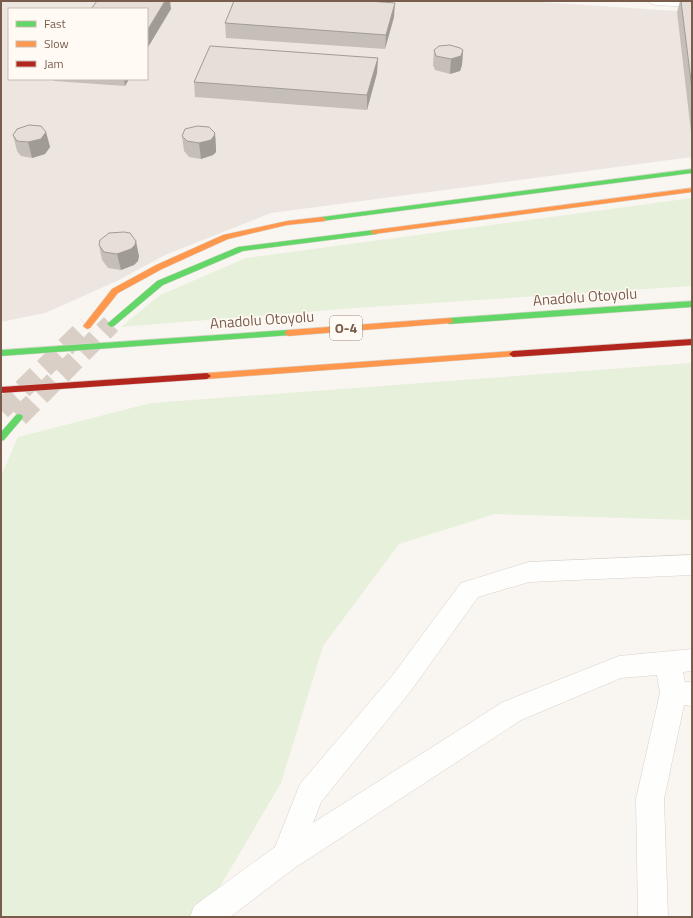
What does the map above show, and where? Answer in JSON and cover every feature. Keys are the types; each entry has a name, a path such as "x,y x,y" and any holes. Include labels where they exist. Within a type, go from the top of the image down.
{"main road":[{"path":"87,326 115,291 159,267 226,237 287,223 692,171"},
{"path":"111,324 160,283 241,249 692,190"},
{"name":"Anadolu Otoyolu","path":"1,353 692,304"},
{"path":"1,390 692,342"},
{"path":"1,438 20,417"}],"street":[{"path":"656,1 692,3"},
{"path":"286,857 310,794 401,684 470,590 529,572 692,565"},
{"path":"205,917 286,857 512,711 619,667 681,662 683,693 650,799 653,917"}],"shaded area":[{"path":"1,1 524,1 692,12 692,157 271,213 165,255 117,281 45,313 1,322"}],"green space":[{"path":"692,198 692,286 355,308 121,327 160,295 246,258"},
{"path":"692,363 692,520 495,514 399,544 323,646 281,783 202,917 1,917 1,476 18,437 151,403"}],"building":[{"path":"97,1 165,1 148,29 148,8 92,8"},
{"path":"234,1 369,1 395,3 386,35 225,23"},
{"path":"681,1 692,1 692,89"},
{"path":"450,45 463,50 461,56 451,59 436,56 434,50 439,46"},
{"path":"210,46 378,58 367,95 194,82"},
{"path":"29,125 41,126 46,132 41,139 28,142 17,141 13,135 17,129"},
{"path":"197,126 209,127 215,133 211,140 199,143 187,141 182,136 185,129"},
{"path":"109,233 130,233 136,241 135,245 131,249 117,254 104,252 99,245 100,240"}],"tunnel":[{"path":"19,417 111,324"},
{"path":"1,410 87,326"}],"traffic: fast":[{"path":"322,219 692,171"},
{"path":"111,324 160,283 241,249 374,232"},
{"path":"449,321 692,304"},
{"path":"1,353 288,333"},
{"path":"1,438 19,417"}],"traffic: slow":[{"path":"374,232 692,190"},
{"path":"87,326 115,291 159,267 226,237 287,223 322,219"},
{"path":"288,333 449,321"},
{"path":"207,376 513,354"}],"traffic: jam":[{"path":"513,354 692,342"},
{"path":"1,390 207,376"}]}
